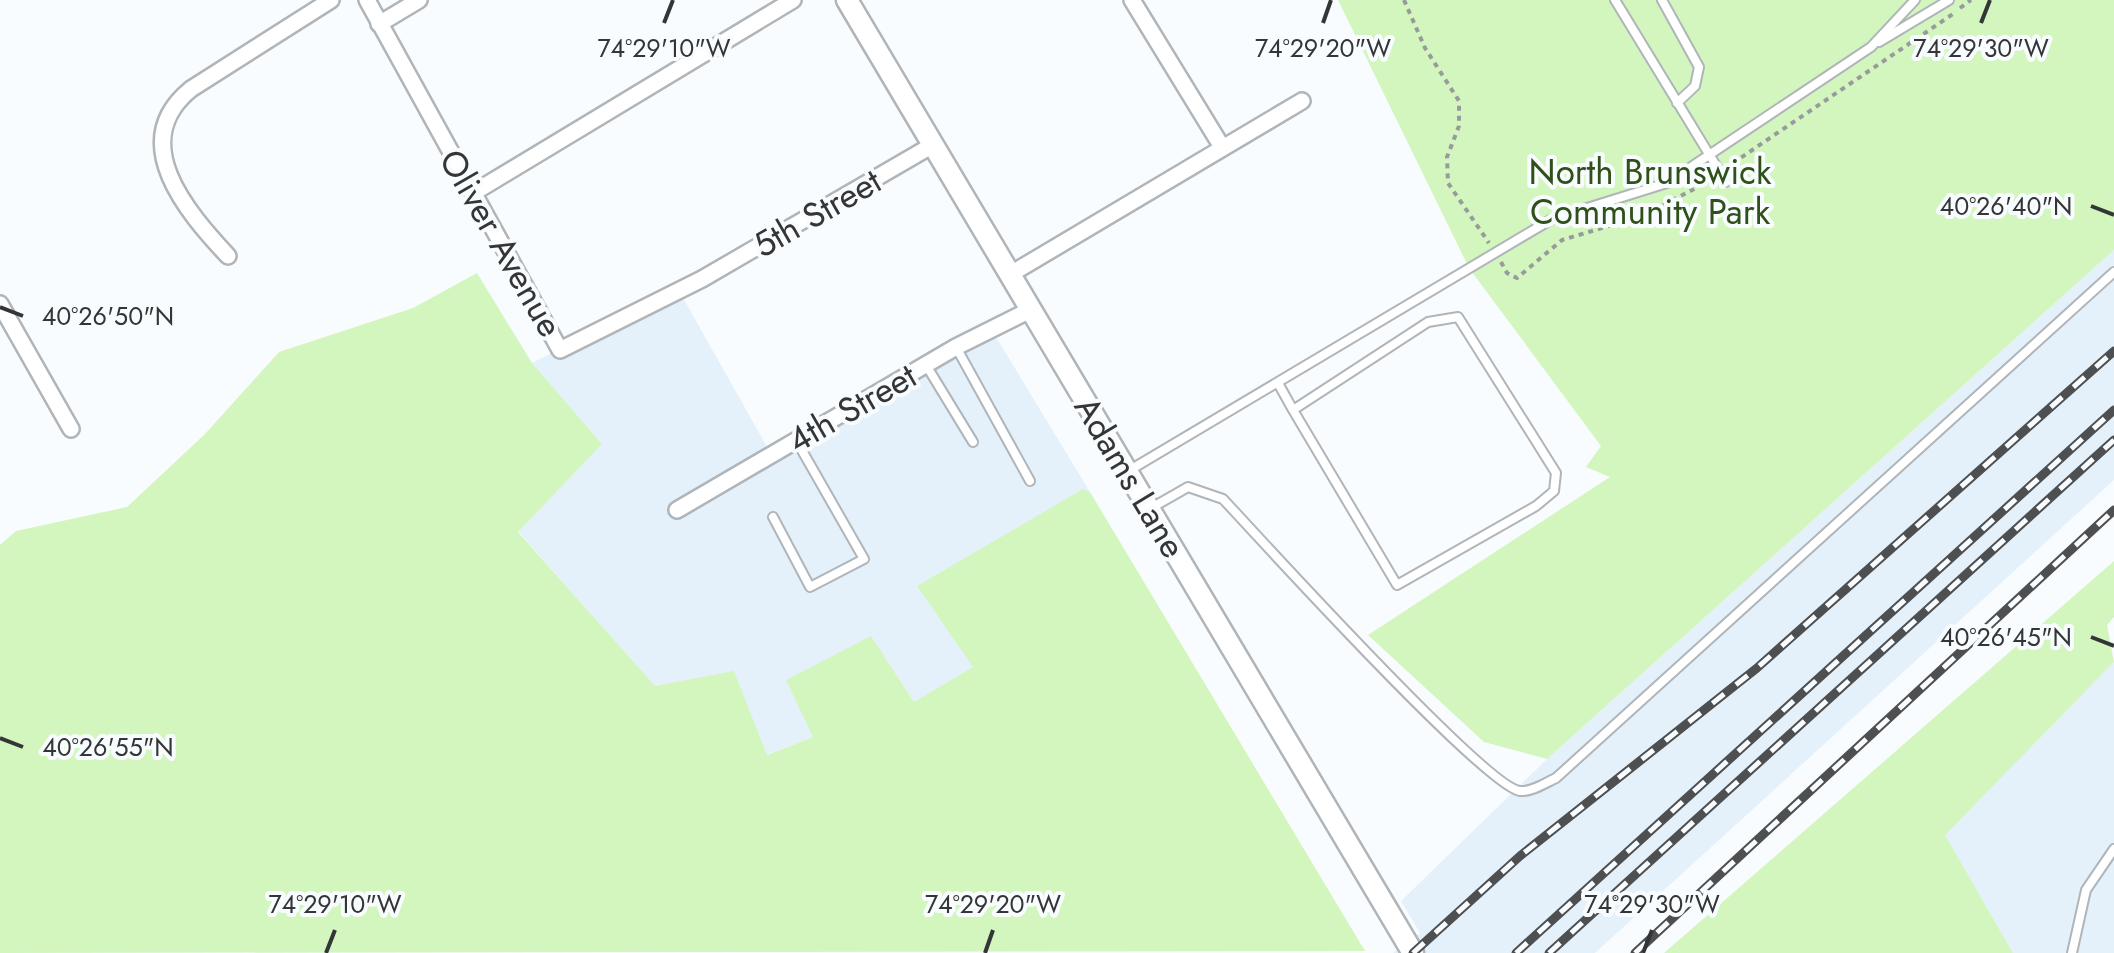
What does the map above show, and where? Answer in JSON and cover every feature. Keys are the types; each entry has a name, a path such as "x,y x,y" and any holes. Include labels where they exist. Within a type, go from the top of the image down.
{"street":[{"path":"228,256 192,217 169,181 164,147 169,118 178,99 191,89 331,0"},
{"name":"Oliver Avenue","path":"366,0 560,350 702,279"},
{"path":"380,24 419,0"},
{"path":"472,194 793,0"},
{"name":"Adams Lane","path":"847,0 1410,947"},
{"path":"1132,0 1222,147"},
{"path":"1009,275 1302,101"},
{"name":"5th Street","path":"702,279 931,146"},
{"path":"0,304 71,429"},
{"name":"4th Street","path":"677,510 956,347 1030,310"}],"lane":[{"path":"1615,0 1726,182"},
{"path":"1662,0 1699,68 1695,86 1677,103"},
{"path":"1871,47 1915,0"},
{"path":"1126,472 1552,219 1667,183 1871,47 1949,0"},
{"path":"1150,510 1188,487 1222,499 1429,715 1501,782 1520,791 1534,788 1556,778 2114,272"},
{"path":"1278,382 1293,410 1397,585 1554,491 1556,473 1458,316 1428,322 1293,410"},
{"path":"956,347 1030,480"},
{"path":"926,365 973,442"},
{"path":"773,517 810,587 864,559 796,440"},
{"path":"2072,953 2086,890 2114,849"}],"path":[{"path":"1404,0 1425,48 1460,101 1459,126 1447,156 1448,183 1489,243"},
{"path":"1733,162 1972,0"},
{"path":"1501,262 1506,273 1517,278 1562,240 1639,217 1708,182"}],"shaded area":[{"path":"2114,250 2114,480 1595,953 1393,953 1420,933 1401,901 1547,759"},
{"path":"678,289 771,454 990,327 1090,492 1083,489 973,668 914,702 871,637 813,737 766,755 734,672 655,687 518,531 602,444 532,363"},
{"path":"2114,662 2114,953 2013,953 1944,835"}],"green space":[{"name":"North Brunswick Community Park","path":"1338,0 2114,0 2114,250 1547,759 1484,742 1368,635 1610,477 1586,467 1601,446 1469,268"},
{"path":"477,273 532,363 602,444 518,532 655,686 734,671 767,755 813,737 786,680 871,636 914,702 973,667 917,586 1083,489 1090,492 1365,951 0,953 0,545 16,531 127,507 205,434 279,352 413,308"},
{"path":"2114,561 2114,617 2107,625 2114,662 1945,835 2013,953 1664,953"}],"railway":[{"path":"1413,953 1520,856 1757,668 2114,351"},
{"path":"1516,953 2114,410"},
{"path":"1549,953 2114,440"},
{"path":"1635,953 2114,510"}]}
